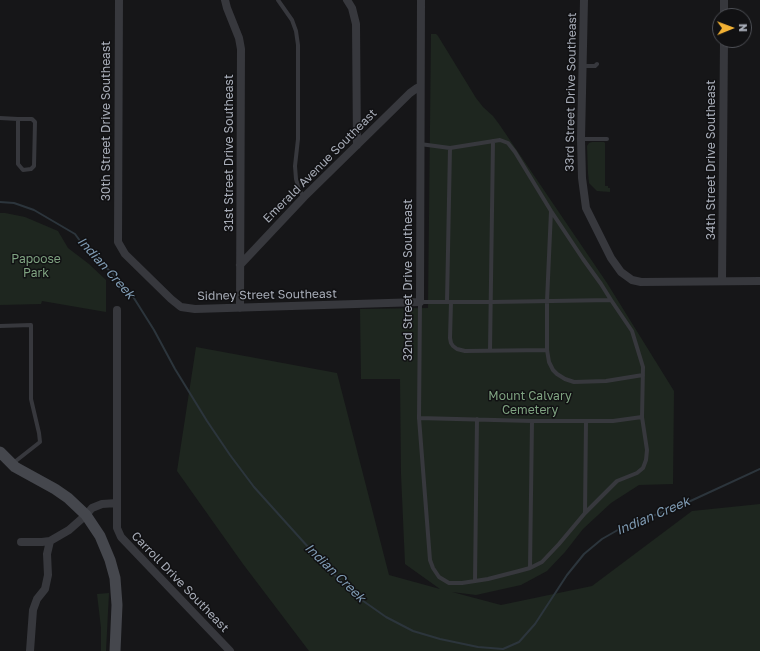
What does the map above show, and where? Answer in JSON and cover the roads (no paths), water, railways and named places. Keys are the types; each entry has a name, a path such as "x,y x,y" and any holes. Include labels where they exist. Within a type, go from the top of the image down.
{"main road":[{"path":"0,452 12,464 68,498 86,515 100,536 106,547 115,578 117,605 115,651"}],"street":[{"name":"30th Street Drive Southeast","path":"118,242 119,0"},
{"name":"31st Street Drive Southeast","path":"225,0 239,38 241,49 240,308"},
{"path":"347,0 352,8 356,24 357,145"},
{"name":"32nd Street Drive Southeast","path":"420,302 421,0"},
{"name":"33rd Street Drive Southeast","path":"584,0 580,139 582,178 586,208 607,251 621,272 632,280 641,282 722,281"},
{"name":"34th Street Drive Southeast","path":"722,281 724,48"},
{"name":"Emerald Avenue Southeast","path":"240,265 304,197 410,93 420,87"},
{"name":"Sidney Street Southeast","path":"118,242 125,254 181,307 195,309 420,302"},
{"path":"722,281 760,281"},
{"path":"21,542 50,541 69,530 92,508 102,504 116,503 117,310"},
{"name":"Carroll Drive Southeast","path":"116,503 117,528 120,537 230,651"},
{"path":"30,651 33,610 37,599 45,589 48,575 48,554 50,541"}],"lane":[{"path":"278,0 292,20 296,31 298,45 298,139 295,166 299,190 304,197"},
{"path":"582,66 595,66 597,64"},
{"path":"0,118 32,119 34,122 34,166 31,169 23,170 18,164 18,119"},
{"path":"580,139 607,139"},
{"path":"420,144 450,148 500,140 508,143 515,152 551,211 632,331 643,367 642,417 646,460 643,468 637,473 617,481 585,513 542,562 530,568 475,581 477,420"},
{"path":"490,350 492,302 492,141"},
{"path":"450,148 449,302 451,343 457,349 465,351 547,350"},
{"path":"551,211 547,301 547,350 552,370 565,379 574,382 606,381 643,375"},
{"path":"420,302 611,300"},
{"name":"32nd Street Drive Southeast","path":"420,302 420,418 430,560 439,577 449,583 475,581"},
{"path":"0,326 31,325 31,399 40,442 12,464"},
{"path":"420,418 532,421 613,421 642,417"},
{"path":"530,568 532,421"},
{"path":"585,513 586,421"}],"waterway":[{"name":"Indian Creek","path":"0,202 14,203 34,210 75,234 86,249 112,273 132,295 207,421 254,487 327,568 359,598 386,617 413,631 440,639 478,647 503,649 519,642 535,624 567,575 584,554 602,539 623,527 684,504 760,469"}],"park label":[{"name":"Papoose Park","path":"36,266"},
{"name":"Mount Calvary Cemetery","path":"530,403"}]}
